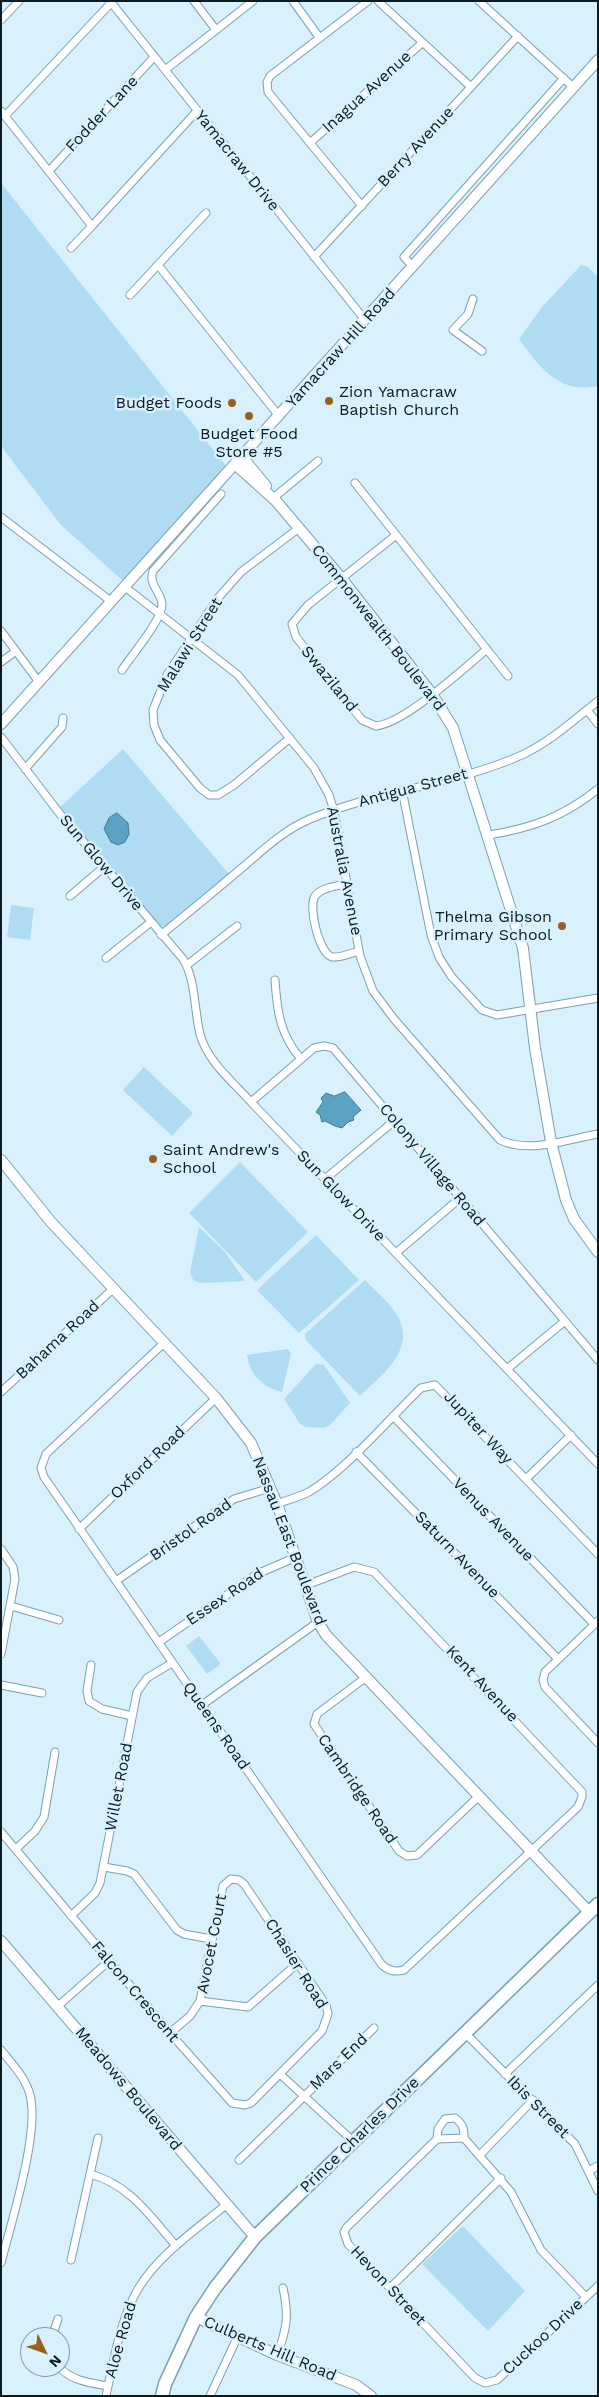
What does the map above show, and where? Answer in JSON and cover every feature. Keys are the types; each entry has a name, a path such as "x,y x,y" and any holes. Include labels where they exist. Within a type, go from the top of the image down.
{"highway":[{"name":"Prince Charles Drive","path":"162,2396 165,2384 196,2317 215,2288 255,2237 594,1908"}],"street":[{"path":"1,20 19,1"},
{"path":"194,1 216,30"},
{"path":"165,70 253,1"},
{"path":"293,1 319,37"},
{"path":"362,206 268,92 267,82 270,76 368,1"},
{"path":"378,1 471,87"},
{"path":"479,1 573,87"},
{"path":"92,226 3,113 110,2"},
{"name":"Yamacraw Drive","path":"110,2 364,320"},
{"name":"Berry Avenue","path":"314,257 518,36"},
{"name":"Inagua Avenue","path":"311,142 422,43"},
{"name":"Fodder Lane","path":"49,171 154,57"},
{"name":"Yamacraw Hill Road","path":"1,724 598,60"},
{"path":"413,267 404,256 564,78"},
{"path":"71,248 197,111"},
{"path":"468,185 478,194"},
{"path":"130,295 206,212"},
{"path":"158,265 279,416"},
{"path":"473,299 468,314 453,330 482,351"},
{"name":"Commonwealth Boulevard","path":"239,461 342,579 432,694 453,728 489,835 523,948 535,1048 551,1142 566,1200 574,1218 598,1252"},
{"path":"274,499 318,461"},
{"path":"355,483 395,536 508,676"},
{"path":"122,670 160,614 162,601 151,578 153,572 221,494"},
{"path":"1,518 112,602"},
{"name":"Malawi Street","path":"290,738 223,793 210,795 200,788 160,740 153,719 155,702 167,675 218,598 241,572 299,528"},
{"name":"Swaziland","path":"395,536 294,619 292,631 296,637 366,724 376,726 388,723 432,694 486,650"},
{"name":"Australia Avenue","path":"125,587 238,675 314,768 329,794 334,811 359,951 373,991 394,1019 500,1140 510,1145 522,1146 598,1134"},
{"path":"1,631 39,682"},
{"path":"1,662 16,651"},
{"name":"Antigua Street","path":"161,935 286,832 310,819 402,790 469,773 532,750 554,736 598,701"},
{"path":"587,710 598,724"},
{"path":"25,769 62,727 64,723 63,718"},
{"name":"Sun Glow Drive","path":"1,737 104,867 187,965 200,1035 206,1049 251,1102 598,1464"},
{"path":"489,835 517,830 563,814 598,789"},
{"path":"402,790 431,935 439,957 451,976 482,1010 497,1015 598,999"},
{"path":"70,896 104,867"},
{"path":"348,884 323,889 315,896 312,906 321,945 326,954 335,957 359,951"},
{"path":"106,958 151,922"},
{"path":"187,965 236,926"},
{"path":"275,980 282,1032 300,1059"},
{"name":"Colony Village Road","path":"251,1102 300,1059 319,1046 334,1048 459,1199 598,1360"},
{"path":"325,1180 394,1121"},
{"name":"Nassau East Boulevard","path":"1,1160 51,1222 216,1398 251,1443 277,1504 294,1558 318,1622 326,1635 531,1852 594,1908"},
{"path":"396,1253 459,1199"},
{"name":"Bahama Road","path":"1,1392 114,1288"},
{"path":"507,1369 565,1321"},
{"name":"Queens Road","path":"164,1344 43,1460 41,1468 44,1477 382,1965 392,1971 404,1970 531,1852"},
{"name":"Jupiter Way","path":"277,1504 307,1492 356,1452 421,1388 435,1385 598,1554"},
{"name":"Oxford Road","path":"79,1529 216,1398"},
{"name":"Venus Avenue","path":"393,1416 596,1622"},
{"path":"526,1479 570,1435"},
{"name":"Saturn Avenue","path":"356,1452 558,1659"},
{"name":"Bristol Road","path":"116,1581 234,1499 270,1488"},
{"path":"1,1549 13,1567 15,1579 1,1654"},
{"name":"Essex Road","path":"159,1642 256,1574 294,1558"},
{"name":"Kent Avenue","path":"304,1586 354,1567 374,1572 580,1787 582,1798 578,1807 531,1852"},
{"path":"10,1606 59,1620"},
{"path":"202,1705 318,1622"},
{"path":"596,1622 545,1672 543,1680 545,1687 598,1743"},
{"name":"Willet Road","path":"71,1916 95,1893 104,1867 132,1716 140,1685 172,1663"},
{"path":"91,1665 87,1692 89,1701 102,1709 132,1716"},
{"name":"Cambridge Road","path":"365,1678 317,1714 314,1724 399,1851 407,1856 417,1855 478,1797"},
{"path":"1,1685 42,1693"},
{"path":"16,1849 35,1831 44,1817 55,1752"},
{"name":"Falcon Crescent","path":"1,1832 109,1962 232,2103 245,2105 251,2103 281,2075"},
{"path":"104,1867 134,1874 177,1930 184,1934 211,1940"},
{"name":"Avocet Court","path":"170,2033 190,2016 200,2001 223,1886 228,1880 235,1879"},
{"name":"Chasier Road","path":"235,1879 244,1884 326,2005 328,2014 322,2031 281,2075"},
{"name":"Meadows Boulevard","path":"2,1942 255,2237"},
{"path":"58,2006 109,1962"},
{"path":"200,2001 248,2007 298,1963"},
{"path":"504,2074 598,1984"},
{"name":"Mars End","path":"239,2160 374,2028"},
{"name":"Ibis Street","path":"466,2032 504,2074 533,2100 575,2144 598,2191"},
{"path":"1,2050 28,2088 33,2117 30,2142 1,2263"},
{"path":"281,2075 353,2141"},
{"path":"480,2155 533,2100"},
{"name":"Hevon Street","path":"464,2138 463,2126 455,2118 450,2118 441,2124 437,2139 346,2227 344,2232 348,2244 475,2378 485,2383"},
{"path":"71,2260 98,2138"},
{"path":"437,2139 464,2138 501,2178 511,2192 541,2250 586,2297"},
{"path":"588,2171 598,2166"},
{"path":"90,2174 114,2182 128,2192 176,2246"},
{"path":"390,2288 501,2178"},
{"name":"Aloe Road","path":"106,2396 132,2300 147,2276 176,2246 227,2204"},
{"name":"Cuckoo Drive","path":"485,2383 497,2380 598,2286"},
{"path":"277,2355 285,2335 288,2311 283,2288"},
{"name":"Culberts Hill Road","path":"196,2317 237,2338 356,2385 371,2396"},
{"path":"55,2327 58,2319"},
{"path":"210,2396 237,2338"},
{"path":"70,2376 79,2380 108,2386"}],"shaded area":[{"path":"1,183 227,467 124,582 60,524 1,446"},
{"path":"581,265 587,266 598,277 598,386 572,386 561,382 543,369 519,339 542,307"},
{"path":"123,749 229,874 167,927 160,926 59,808"},
{"path":"117,813 128,823 129,834 125,842 118,845 111,842 104,829 109,818"},
{"path":"11,905 34,908 30,940 7,937"},
{"path":"144,1067 193,1113 172,1136 123,1090"},
{"path":"345,1092 361,1110 353,1117 354,1120 348,1122 342,1128 325,1121 322,1122 320,1115 316,1112 323,1102 321,1098 326,1093 334,1096"},
{"path":"240,1162 308,1232 256,1282 189,1213"},
{"path":"199,1227 225,1252 245,1281 200,1283 193,1280 190,1272"},
{"path":"316,1235 359,1280 299,1333 257,1290"},
{"path":"365,1280 395,1312 401,1325 403,1337 401,1349 388,1369 360,1396 305,1339 305,1334"},
{"path":"288,1349 291,1354 282,1392 269,1387 258,1379 251,1369 247,1355"},
{"path":"316,1364 324,1365 350,1403 329,1426 323,1428 306,1427 300,1424 284,1399"},
{"path":"199,1636 221,1664 207,1674 186,1646"},
{"path":"463,2226 525,2291 488,2331 422,2264"}],"place":[{"name":"Zion Yamacraw Baptish Church","path":"329,401"},
{"name":"Budget Foods","path":"232,403"},
{"name":"Budget Food Store #5","path":"249,416"},
{"name":"Thelma Gibson Primary School","path":"562,926"},
{"name":"Saint Andrew's School","path":"153,1159"}]}
